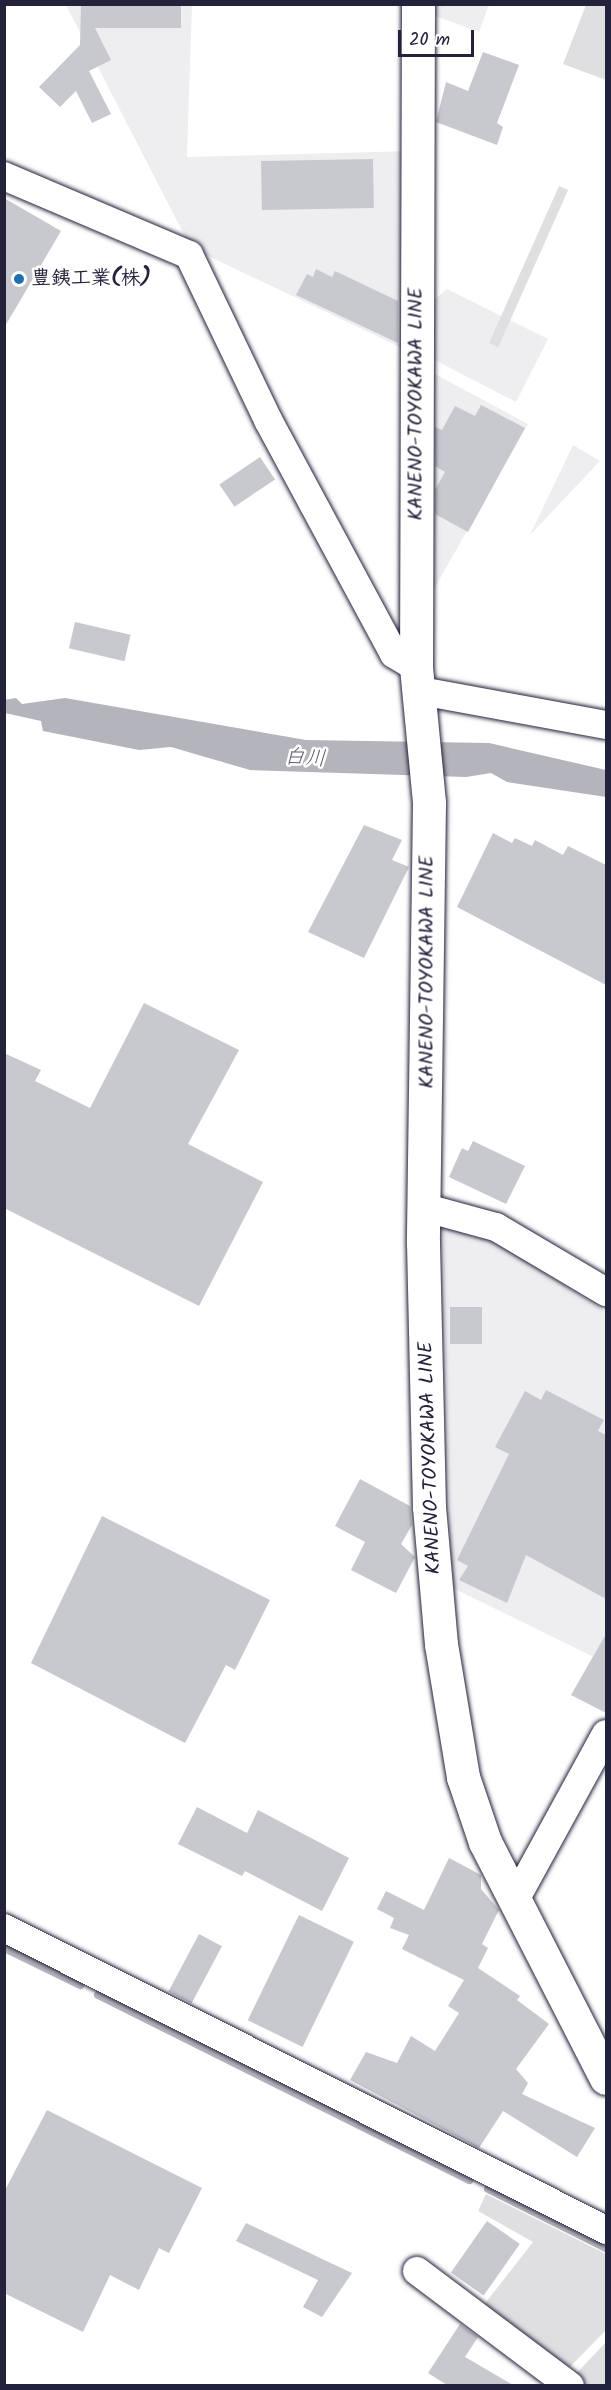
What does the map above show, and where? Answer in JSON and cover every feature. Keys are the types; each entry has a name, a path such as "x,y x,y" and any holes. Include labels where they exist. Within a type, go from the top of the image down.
{"main road":[{"name":"KANENO-TOYOKAWA LINE","path":"418,4 419,691 429,803 426,1208 429,1507 441,1644 463,1777 485,1842 606,2078"}],"street":[{"path":"4,176 189,255 268,420 394,654 419,691 606,725"},
{"path":"426,1208 496,1227 606,1292"},
{"path":"515,1900 606,1734"},
{"path":"4,1928 606,2230"},
{"path":"417,2271 570,2385"}],"shaded area":[{"path":"66,5 192,5 187,157 410,151 410,342 400,347 191,248"},
{"path":"427,5 489,5 479,32 427,13"},
{"path":"586,5 606,5 606,80 563,64"},
{"path":"559,186 568,190 498,347 489,343"},
{"path":"447,289 548,339 516,402 429,357 427,306"},
{"path":"431,372 528,424 431,594"},
{"path":"573,445 600,461 530,535"},
{"path":"443,1226 498,1242 606,1312 606,1663 451,1587"},
{"path":"486,2194 606,2254 606,2330 565,2372 480,2310 533,2242 478,2211"},
{"path":"606,2342 606,2385 584,2385 573,2377"}],"water":[{"name":"白川","path":"16,698 22,704 65,698 306,740 489,743 606,770 606,797 507,782 491,773 466,777 250,770 171,747 139,750 43,731 41,721 5,713 4,700"}],"building":[{"path":"81,4 181,4 181,28 95,28 111,60 89,71 111,114 92,123 76,91 60,107 39,87 80,45"},
{"path":"483,52 519,65 497,123 503,127 497,145 436,122 446,82 468,91"},
{"path":"373,159 374,208 262,210 261,161"},
{"name":"豊銕工業(株)","path":"4,198 61,231 4,328"},
{"path":"316,269 332,277 335,271 398,301 398,343 296,295 307,274 313,277"},
{"path":"481,405 525,428 468,532 435,514 435,490 445,472 435,466 435,427 442,430 455,406 475,416"},
{"path":"260,457 275,479 234,507 219,484"},
{"path":"75,622 131,635 124,661 69,648"},
{"path":"364,825 402,840 392,860 409,867 364,958 308,932"},
{"path":"493,833 512,843 515,838 532,846 535,840 563,855 568,846 606,865 606,985 457,907"},
{"path":"144,1003 239,1050 188,1144 263,1182 199,1306 4,1208 4,1053 41,1070 35,1081 90,1108"},
{"path":"473,1141 525,1166 506,1204 449,1177 462,1148 468,1151"},
{"path":"450,1307 482,1307 482,1344 450,1344"},
{"path":"546,1390 604,1420 598,1431 606,1435 606,1599 526,1555 507,1603 459,1580 468,1566 457,1560 509,1454 495,1447 525,1391 541,1400"},
{"path":"360,1479 410,1506 412,1525 401,1544 415,1557 396,1593 351,1570 365,1542 335,1526"},
{"path":"102,1516 270,1600 235,1670 226,1665 185,1743 31,1663"},
{"path":"606,1634 606,1713 571,1695"},
{"path":"197,1807 247,1833 258,1810 349,1858 322,1911 245,1871 242,1876 178,1844"},
{"path":"449,1858 481,1875 481,1889 499,1910 482,1944 488,1948 478,1968 520,1996 517,2000 549,2024 516,2069 528,2083 522,2094 595,2128 577,2157 503,2111 479,2148 350,2080 366,2052 397,2063 411,2036 435,2051 459,2013 448,2006 464,1980 402,1949 409,1935 390,1928 394,1918 377,1909 386,1891 424,1910"},
{"path":"299,1915 354,1942 303,2047 248,2020"},
{"path":"199,1934 222,1946 191,2004 168,1991"},
{"path":"47,2110 202,2188 169,2253 159,2248 139,2290 110,2275 83,2332 4,2293 4,2192"},
{"path":"487,2221 520,2244 484,2296 451,2273"},
{"path":"246,2223 352,2273 322,2317 303,2307 318,2280 236,2241"},
{"path":"460,2324 478,2337 465,2357 513,2385 447,2385 428,2373"}],"waterway":[{"path":"4,1948 80,1985"},
{"path":"98,1995 469,2180"},
{"path":"488,2189 606,2248"}],"place":[{"name":"豊銕工業(株)","path":"19,279"}]}
